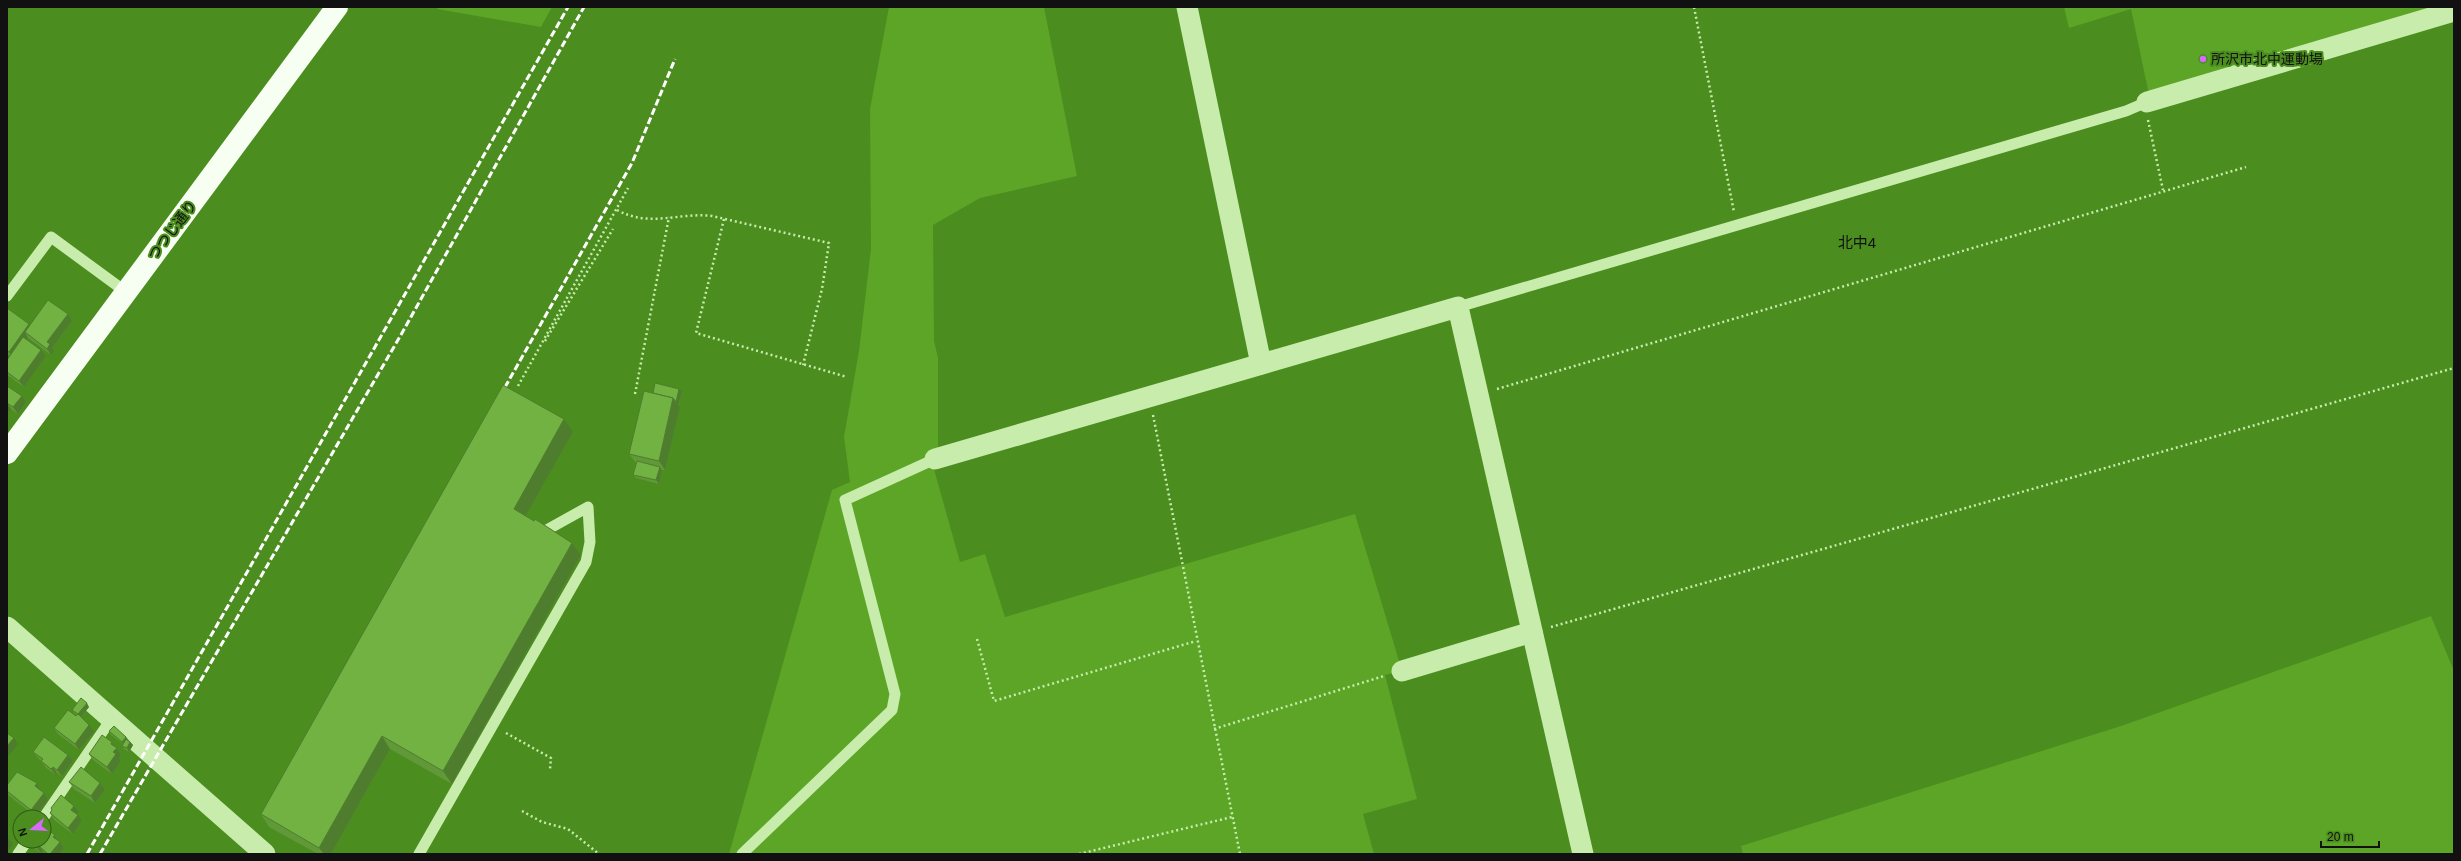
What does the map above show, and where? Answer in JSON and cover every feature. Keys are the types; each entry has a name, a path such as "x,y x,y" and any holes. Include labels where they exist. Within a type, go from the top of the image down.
{"main road":[{"name":"つつじ通り","path":"9,445 126,292 338,7"}],"street":[{"path":"1187,7 1261,364"},
{"path":"2147,102 2454,11"},
{"path":"935,459 1458,307 1583,854"},
{"path":"7,627 265,854"},
{"path":"1402,671 1532,632"}],"lane":[{"path":"1458,307 1736,224 2126,111 2147,102"},
{"path":"7,296 51,237 126,292"},
{"path":"742,854 892,710 895,694 845,500 935,459"},
{"path":"419,854 586,562 590,542 588,507 543,532"},
{"path":"49,809 112,718"}],"path":[{"path":"1694,7 1736,224"},
{"path":"2147,102 2150,135 2163,190"},
{"path":"1478,395 2246,166"},
{"path":"613,229 518,386 628,188"},
{"path":"617,210 650,220 699,214 829,243 822,289 804,365"},
{"path":"635,394 669,217"},
{"path":"724,219 696,334 847,377"},
{"path":"1532,632 2454,368"},
{"path":"1149,397 1196,641 1240,854"},
{"path":"977,639 994,701 1196,641"},
{"path":"1214,729 1402,671"},
{"path":"493,726 551,758 550,769"},
{"path":"522,811 542,822 568,829 599,854"},
{"path":"1079,854 1232,817"}],"green space":[{"path":"438,7 552,7 541,27 437,9"},
{"path":"889,7 1044,7 1077,176 980,198 933,225 934,341 938,358 938,453 930,455 960,562 985,554 1005,617 1355,514 1402,671 1385,675 1417,799 1363,814 1374,854 729,854 832,490 850,482 844,437 859,351 871,249 870,109"},
{"name":"所沢市北中運動場","path":"2064,7 2441,7 2154,92 2148,90 2131,9 2069,28"},
{"path":"2431,616 2454,671 2454,854 1743,854 1741,846 2121,726"}],"building":[{"path":"48,300 68,314 47,342 50,344 47,349 25,332"},
{"path":"7,308 29,324 9,352 7,351"},
{"path":"23,337 41,350 19,381 7,372 7,360"},
{"path":"655,383 679,389 676,402 673,398 653,393"},
{"path":"503,385 564,419 514,509 534,521 535,519 572,543 443,771 382,736 319,848 261,814"},
{"path":"7,386 22,396 13,407 7,403"},
{"path":"644,391 673,398 659,461 629,454"},
{"path":"637,461 660,467 656,480 633,475"},
{"path":"81,698 87,703 78,714 72,710"},
{"path":"68,710 76,716 78,714 89,725 75,744 54,728"},
{"path":"114,726 126,737 122,742 109,731"},
{"path":"7,733 14,738 7,746"},
{"path":"102,735 112,742 111,744 117,748 113,752 116,754 107,767 89,754"},
{"path":"44,737 68,755 57,770 53,767 51,769 41,761 43,759 33,752"},
{"path":"126,739 130,742 127,748 122,746"},
{"path":"81,767 100,783 91,796 69,782"},
{"path":"17,772 37,783 35,786 44,793 32,809 30,809 7,791 7,785"},
{"path":"61,795 74,806 71,810 78,815 68,828 52,815 51,808"},
{"path":"52,833 55,835 53,837 60,842 50,854 42,849 52,849"}],"railway":[{"path":"87,854 568,7"},
{"path":"100,854 402,333 584,7"},
{"path":"500,396 632,163 675,59"}],"place":[{"name":"所沢市北中運動場","path":"2203,59"}],"district":[{"name":"北中4","path":"1857,243"}]}
